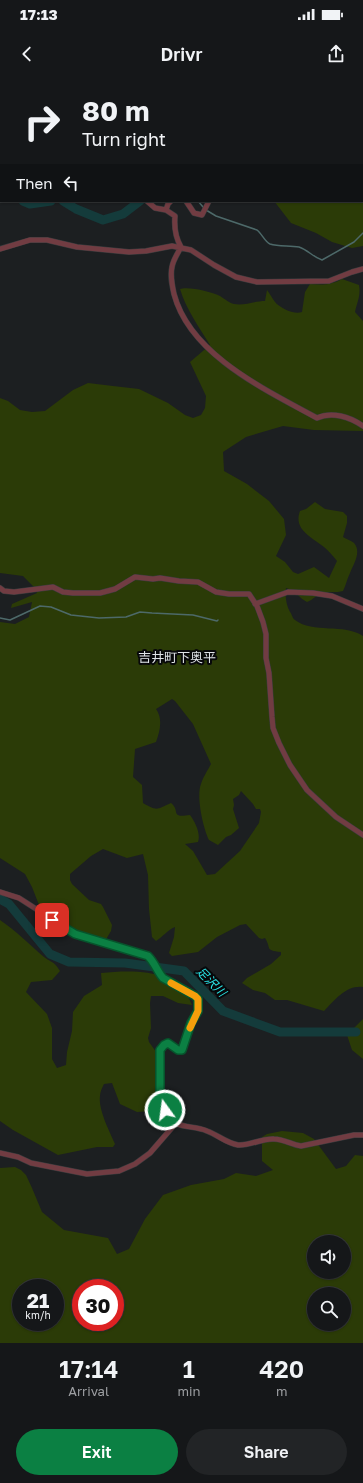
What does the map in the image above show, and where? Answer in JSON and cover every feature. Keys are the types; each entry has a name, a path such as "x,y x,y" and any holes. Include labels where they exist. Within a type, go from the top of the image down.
{"street":[{"path":"149,202 155,208 166,210 175,216 174,227 176,240 181,248"},
{"path":"166,210 170,202"},
{"path":"187,202 194,213 202,215 208,202"},
{"path":"0,249 30,240 47,240 77,247 130,252 146,251 172,246 191,250 236,277 257,282 329,281 363,269"},
{"path":"181,248 172,265 172,285 182,316 200,339 243,376 317,418 330,415 345,416 363,426"},
{"path":"0,588 4,591 14,592 53,587 68,592 100,593 115,588 135,577 198,582 216,592 229,594 249,594 263,622 266,634 266,658 269,673 273,728 279,743 290,765 307,790 336,817 363,835"},
{"path":"255,604 288,592 313,593 332,596 363,609"},
{"path":"0,892 19,898 75,934 148,956 155,963 163,978 198,999 198,1011 191,1023 182,1050 178,1050 168,1043 160,1050 160,1096 165,1110 171,1120 179,1125 207,1130 226,1142 238,1145 266,1139 276,1139 301,1146 363,1135"},
{"path":"0,1153 18,1157 31,1163 87,1174 118,1171 135,1164 150,1153 176,1123"}],"green space":[{"path":"275,202 363,202 363,246 352,248 332,242 316,233 291,223"},
{"path":"342,279 359,285 359,296 355,312 363,321 363,431 314,430 283,426 246,437 223,452 224,471 247,484 269,501 284,519 286,535 276,556 285,562 293,572 298,574 314,567 329,578 337,561 326,549 301,528 299,523 300,511 306,509 315,502 325,509 343,512 347,516 347,523 343,537 354,543 357,550 356,558 343,591 321,594 307,602 286,588 286,600 295,620 311,627 347,630 363,636 363,987 351,988 341,994 324,1011 287,1000 275,1000 265,993 253,990 242,983 247,978 271,964 281,955 281,952 270,950 265,938 259,938 246,924 240,925 217,937 198,952 172,956 169,953 174,937 175,927 156,941 152,937 148,875 143,854 127,858 103,849 91,856 70,874 72,884 89,900 101,904 112,925 111,931 105,941 92,942 73,935 49,922 39,905 25,874 0,858 0,622 15,624 29,617 32,602 11,608 12,604 37,593 36,589 23,576 0,573 0,398 8,401 20,410 32,412 45,411 73,390 88,383 139,389 168,403 185,415 193,418 201,415 205,408 206,396 190,362 210,345 189,311 180,289 189,288 206,291 217,294 229,302 238,304 265,301 267,290 280,307 291,312 299,313 302,312 305,292 310,284 327,284","holes":["172,699 193,724 211,764 202,781 199,796 203,820 209,840 218,845 239,828 233,809 233,799 239,795 241,791 256,809 260,809 261,812 259,823 240,851 215,874 207,875 193,851 185,844 198,842 199,839 197,828 190,815 177,815 174,806 171,803 157,809 143,803 142,785 133,777 135,749 156,742 160,729 160,717 156,709"]},
{"path":"0,920 54,964 60,971 52,980 31,982 26,992 47,1014 52,1028 52,1059 57,1068 66,1065 67,1052 72,1031 73,1012 84,996 102,985 101,973 141,972 166,978 177,984 185,993 192,1005 178,1003 163,996 151,996 151,1028 148,1038 149,1042 159,1056 155,1083 158,1103 153,1111 137,1112 120,1104 112,1083 104,1084 100,1093 100,1102 105,1121 115,1144 113,1147 97,1147 58,1155 0,1121"},
{"path":"363,1019 363,1059 352,1050 347,1035"},
{"path":"282,1131 303,1133 314,1139 336,1169 346,1166 355,1155 363,1156 363,1343 0,1343 0,1168 15,1167 21,1170 26,1175 42,1212 64,1230 108,1238 117,1254 129,1249 145,1219 163,1195 191,1185 224,1179 236,1173 256,1176 273,1170 262,1161 262,1137 267,1134"}],"waterway":[{"path":"25,202 30,204 44,202"},
{"path":"65,202 76,209 103,220 123,214 139,202"},
{"path":"199,202 203,207"},
{"path":"206,210 216,216 257,230 270,244 299,247 322,260 354,242 363,233"},
{"path":"0,618 10,620 40,606 51,607 71,615 99,618 126,617 140,612 193,615 218,620"},
{"name":"足沢川","path":"0,899 9,904 50,954 69,962 125,963 184,971 223,1011 280,1032 356,1032"}],"slow traffic":[{"path":"171,983 198,999 198,1011 191,1023 190,1028"}],"district":[{"name":"吉井町下奥平","path":"177,657"}],"route":[{"path":"52,920 75,934 110,946 148,956 155,963 163,978 198,999 198,1011 191,1023 182,1050 178,1050 168,1043 160,1050 160,1096 165,1110"}]}
